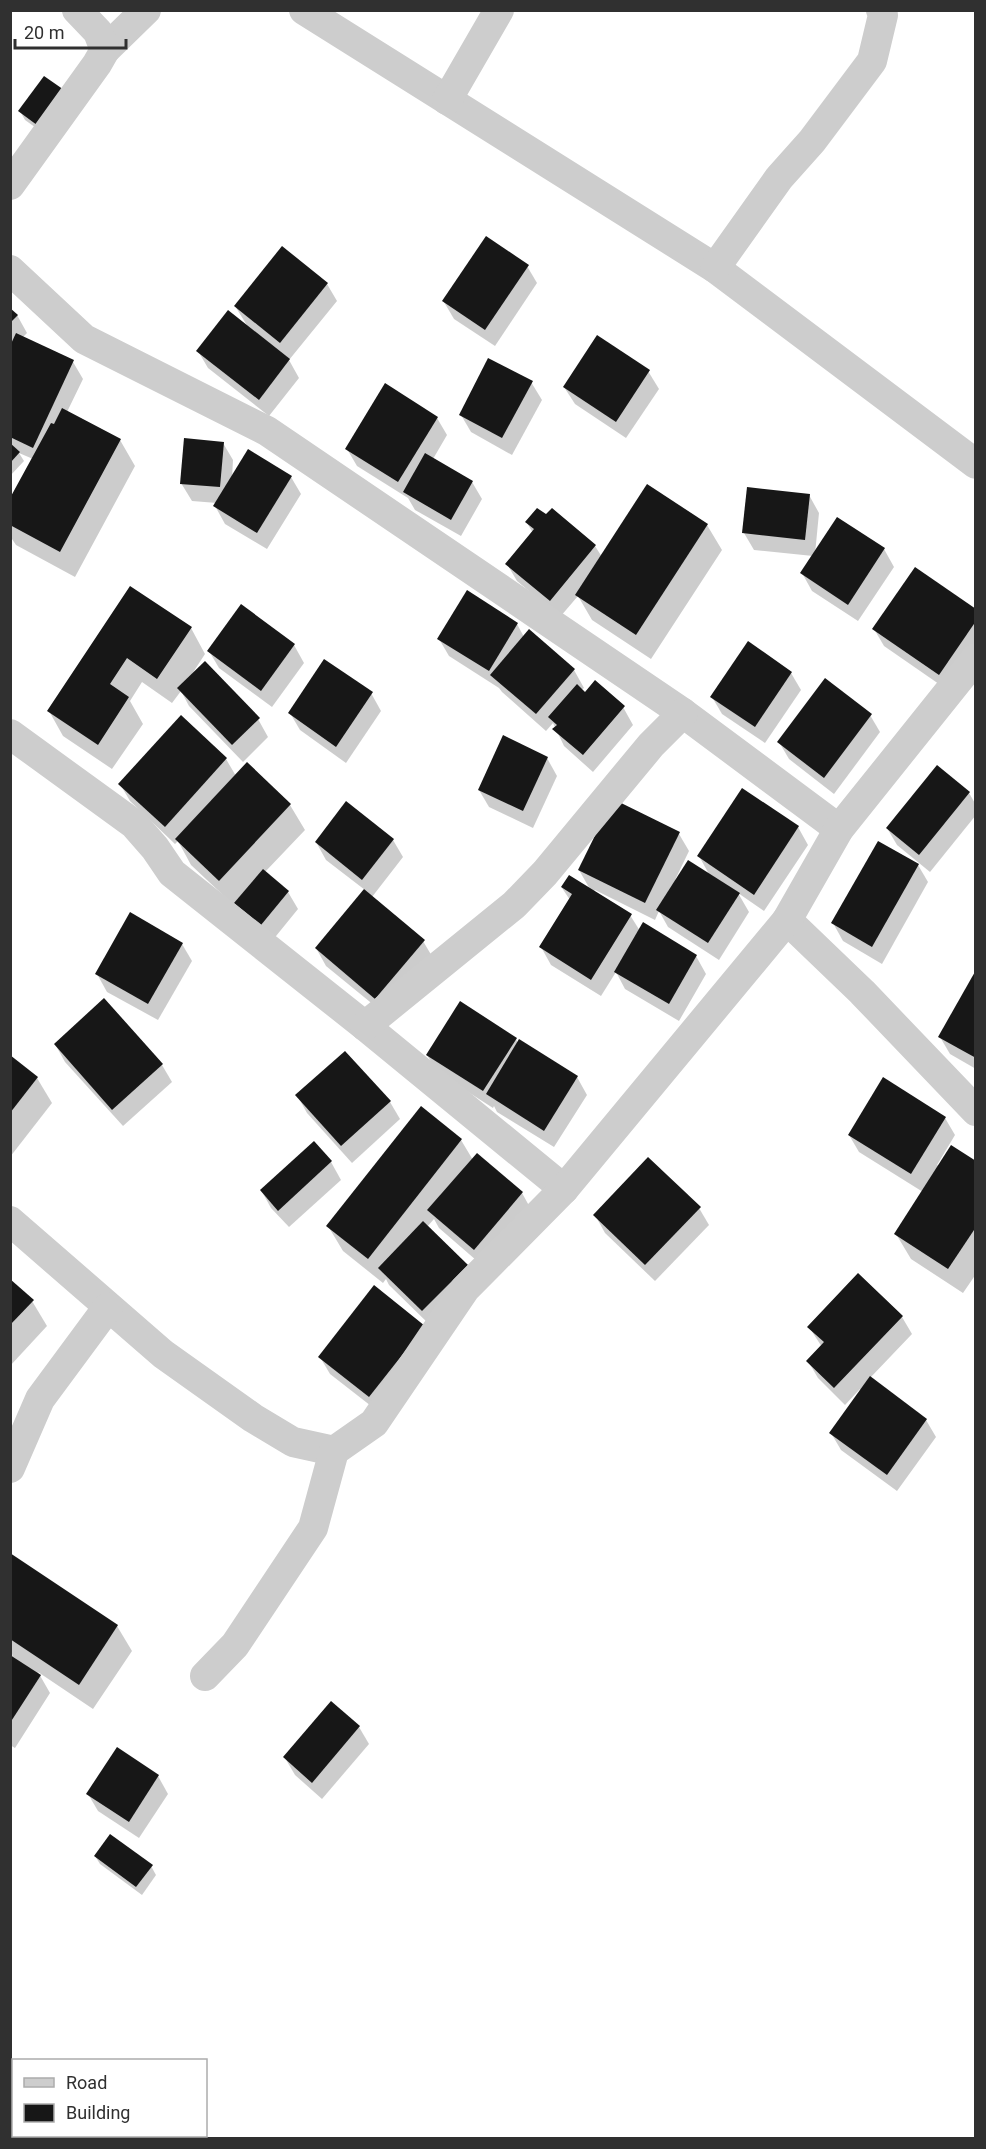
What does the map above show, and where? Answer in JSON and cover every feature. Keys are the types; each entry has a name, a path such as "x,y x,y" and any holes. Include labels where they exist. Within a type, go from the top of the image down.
{"street":[{"path":"77,10 98,32 105,50"},
{"path":"10,185 105,50 146,10"},
{"path":"304,10 715,268 975,464"},
{"path":"447,100 499,10"},
{"path":"715,268 779,178 812,141 872,61 883,15 881,10"},
{"path":"10,270 84,339 267,431 683,713 839,829"},
{"path":"205,1676 234,1645 313,1528 334,1451 374,1423 465,1289 564,1189 787,920 839,829 975,658"},
{"path":"365,1026 514,905 545,873 651,745 683,713"},
{"path":"10,734 134,824 155,848 172,873 365,1026 564,1189"},
{"path":"787,920 862,992 975,1111"},
{"path":"10,1221 163,1354 253,1418 293,1442 334,1451"},
{"path":"10,1468 40,1399 108,1307"}],"building":[{"path":"44,76 67,92 41,128 18,111"},
{"path":"486,236 529,265 485,330 442,301"},
{"path":"282,246 328,283 280,343 234,306"},
{"path":"10,308 18,315 10,323"},
{"path":"228,310 290,359 259,400 196,351"},
{"path":"16,333 74,360 33,448 10,437 10,346"},
{"path":"597,335 650,370 616,422 563,387"},
{"path":"488,358 533,381 502,438 459,415"},
{"path":"385,383 438,417 398,482 345,449"},
{"path":"62,408 121,439 60,552 10,525 10,498 51,423 54,424"},
{"path":"184,438 224,442 220,487 180,484"},
{"path":"10,443 20,452 10,463"},
{"path":"248,449 292,476 257,533 213,506"},
{"path":"425,453 473,481 451,520 403,492"},
{"path":"647,484 708,524 636,635 575,595"},
{"path":"747,487 810,494 805,540 742,533"},
{"path":"537,508 546,514 552,508 596,545 550,601 505,564 534,529 525,522"},
{"path":"837,517 885,548 848,605 800,573"},
{"path":"915,567 976,609 976,621 939,675 872,629"},
{"path":"130,586 192,627 157,679 127,658 110,684 129,697 98,745 47,711"},
{"path":"467,590 518,623 489,671 437,639"},
{"path":"241,604 295,644 261,691 207,651"},
{"path":"529,629 575,669 536,714 490,675"},
{"path":"748,641 792,672 755,727 710,697"},
{"path":"324,659 373,692 336,747 288,713"},
{"path":"205,661 260,718 232,745 177,688"},
{"path":"825,678 872,714 824,778 777,742"},
{"path":"595,680 625,706 583,755 552,729 557,725 548,717 577,684 585,692"},
{"path":"181,715 227,758 165,827 118,784"},
{"path":"503,735 548,757 523,811 478,790"},
{"path":"247,762 291,804 219,881 175,839"},
{"path":"937,765 970,792 919,855 886,828"},
{"path":"742,788 799,826 754,895 697,856"},
{"path":"613,799 680,832 645,903 578,870"},
{"path":"346,801 394,839 362,880 315,842"},
{"path":"878,841 919,864 872,947 831,923"},
{"path":"688,860 740,893 708,943 656,910"},
{"path":"263,869 289,891 261,925 234,903"},
{"path":"569,875 632,914 591,980 539,947 572,894 561,887"},
{"path":"364,889 425,940 375,999 315,948"},
{"path":"130,912 183,943 148,1004 95,974"},
{"path":"643,922 697,955 669,1004 614,972"},
{"path":"976,970 976,1058 938,1037"},
{"path":"104,998 163,1064 112,1110 54,1044"},
{"path":"460,1001 517,1038 483,1091 426,1055"},
{"path":"519,1039 578,1076 544,1131 486,1094"},
{"path":"345,1051 391,1101 341,1146 295,1095"},
{"path":"10,1055 38,1077 10,1113"},
{"path":"883,1077 946,1117 911,1174 848,1135"},
{"path":"421,1106 462,1139 368,1259 326,1226"},
{"path":"314,1141 332,1161 278,1211 260,1190"},
{"path":"951,1145 976,1161 976,1227 948,1269 894,1234"},
{"path":"477,1153 523,1192 474,1250 427,1210"},
{"path":"648,1157 701,1207 645,1265 593,1215"},
{"path":"423,1221 468,1265 422,1311 378,1268"},
{"path":"858,1273 903,1316 834,1388 806,1361 824,1342 807,1327"},
{"path":"10,1279 34,1300 10,1325"},
{"path":"374,1285 425,1326 369,1397 318,1357"},
{"path":"870,1376 927,1419 887,1475 829,1433"},
{"path":"10,1553 118,1625 79,1685 10,1639"},
{"path":"10,1655 41,1675 10,1723"},
{"path":"331,1701 360,1726 312,1783 283,1757"},
{"path":"117,1747 159,1775 129,1822 86,1794"},
{"path":"110,1834 153,1865 136,1887 94,1856"}]}
